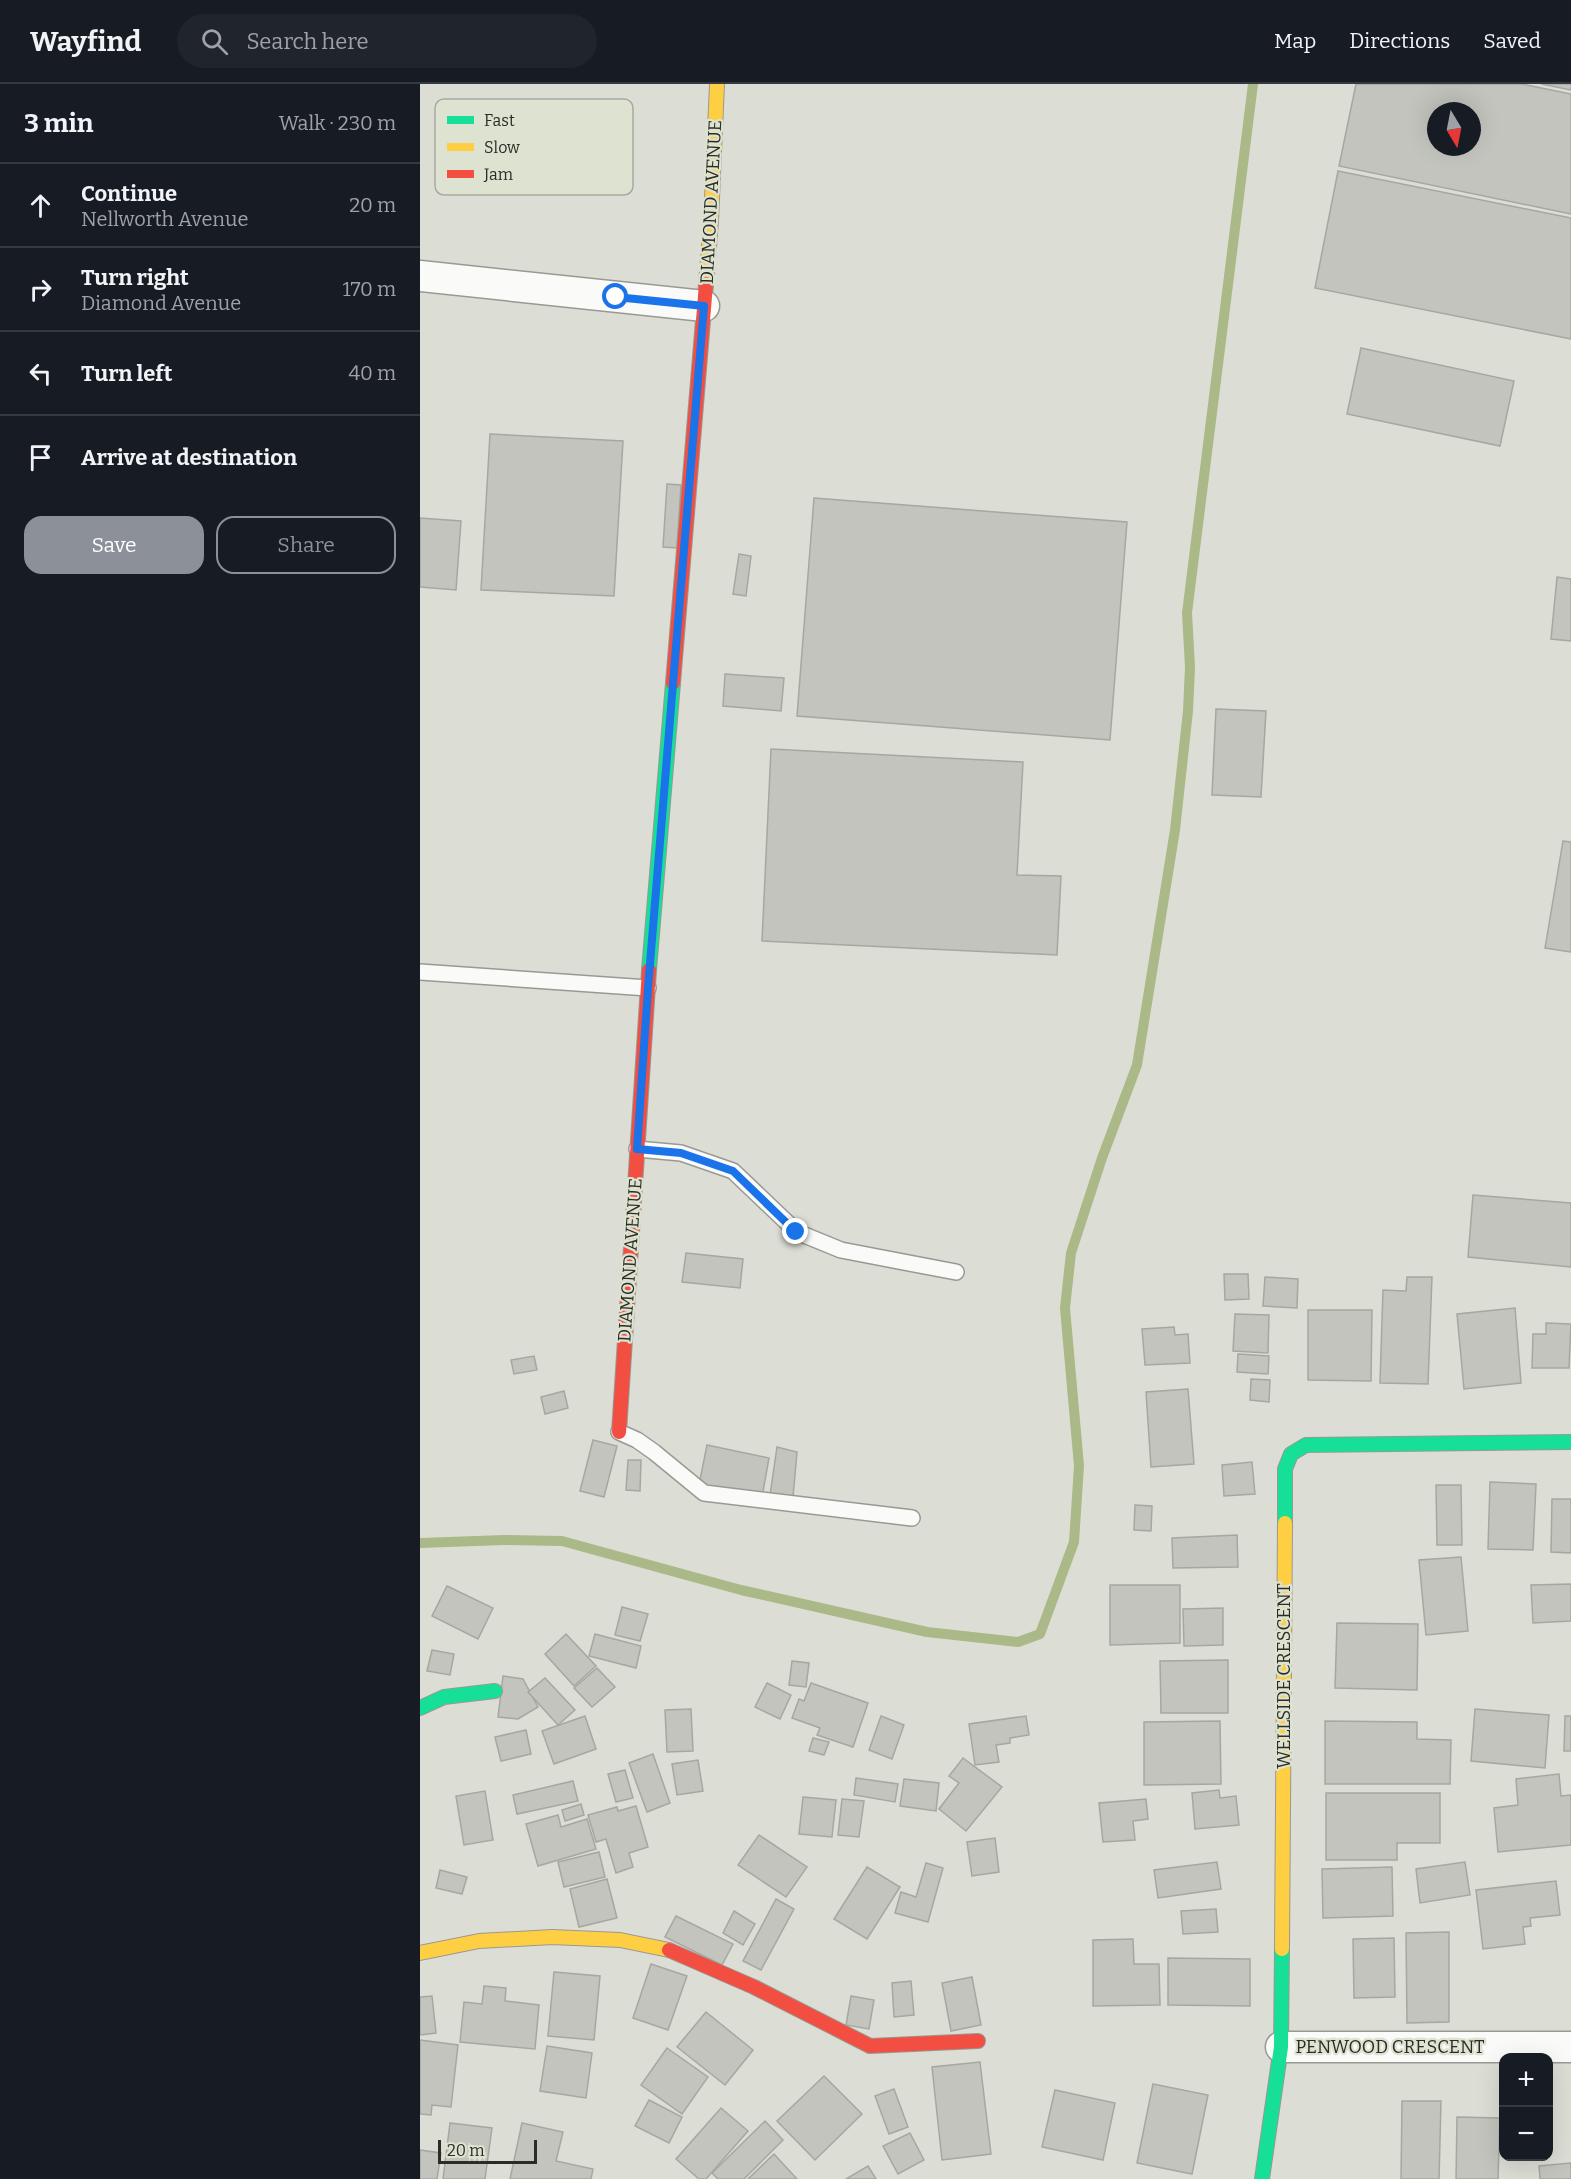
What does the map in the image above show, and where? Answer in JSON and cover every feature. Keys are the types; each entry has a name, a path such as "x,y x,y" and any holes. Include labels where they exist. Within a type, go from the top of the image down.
{"street":[{"name":"DIAMOND AVENUE","path":"619,1432 648,988 711,221 717,84"},
{"path":"420,276 704,306"},
{"name":"WELLSIDE CRESCENT","path":"1262,2179 1281,2047 1285,1469 1291,1454 1306,1445 1571,1442"},
{"path":"420,1708 444,1697 495,1691"},
{"path":"420,1953 479,1941 552,1937 620,1940 672,1951 754,1987 870,2046 978,2041"},
{"name":"PENWOOD CRESCENT","path":"1281,2047 1571,2047"}],"lane":[{"path":"420,972 648,988"},
{"path":"637,1149 681,1153 733,1171 796,1232 841,1250 956,1272"},
{"path":"619,1432 637,1440 654,1452 705,1493 912,1518"}],"building":[{"path":"1356,84 1522,84 1571,94 1571,214 1339,166"},
{"path":"1541,84 1571,84 1571,90"},
{"path":"1338,171 1571,218 1571,339 1315,288"},
{"path":"1361,348 1514,381 1500,446 1347,414"},
{"path":"490,434 623,441 614,596 481,590"},
{"path":"667,484 681,485 677,548 663,547"},
{"path":"814,498 1127,522 1110,740 797,716"},
{"path":"420,518 461,521 456,590 420,587"},
{"path":"739,554 751,556 746,596 733,594"},
{"path":"1557,577 1571,579 1571,641 1551,639"},
{"path":"725,674 784,678 781,711 723,706"},
{"path":"1216,709 1266,711 1261,797 1212,795"},
{"path":"771,749 1023,762 1017,875 1061,876 1057,955 762,941"},
{"path":"1563,841 1571,842 1571,952 1545,948"},
{"path":"1473,1195 1571,1203 1571,1267 1468,1257"},
{"path":"686,1253 743,1259 740,1288 682,1282"},
{"path":"1224,1274 1248,1274 1249,1299 1225,1300"},
{"path":"1265,1277 1298,1279 1297,1308 1263,1306"},
{"path":"1407,1277 1432,1277 1428,1384 1380,1383 1383,1290 1406,1291"},
{"path":"1515,1308 1521,1383 1464,1389 1457,1314"},
{"path":"1308,1310 1372,1310 1371,1381 1308,1380"},
{"path":"1235,1314 1269,1315 1268,1353 1233,1351"},
{"path":"1546,1323 1571,1324 1569,1368 1532,1368 1533,1334 1546,1334"},
{"path":"1174,1327 1175,1335 1188,1334 1190,1363 1145,1365 1142,1329"},
{"path":"1238,1354 1269,1356 1268,1374 1237,1372"},
{"path":"534,1356 537,1370 514,1374 511,1360"},
{"path":"1251,1379 1270,1380 1269,1402 1250,1400"},
{"path":"1188,1389 1194,1464 1151,1467 1146,1392"},
{"path":"564,1391 568,1408 545,1414 541,1397"},
{"path":"593,1440 617,1446 604,1497 580,1491"},
{"path":"707,1445 769,1458 762,1497 699,1485"},
{"path":"777,1447 797,1452 793,1497 770,1495"},
{"path":"628,1460 641,1460 640,1491 626,1490"},
{"path":"1252,1462 1255,1494 1224,1496 1222,1465"},
{"path":"1490,1482 1536,1484 1533,1550 1488,1549"},
{"path":"1436,1485 1461,1485 1462,1545 1437,1545"},
{"path":"1552,1499 1571,1499 1571,1553 1551,1552"},
{"path":"1135,1505 1152,1506 1151,1531 1134,1530"},
{"path":"1237,1535 1238,1567 1173,1568 1172,1538"},
{"path":"1461,1557 1468,1631 1426,1635 1419,1560"},
{"path":"1571,1584 1571,1621 1533,1623 1531,1585"},
{"path":"1110,1585 1180,1585 1180,1643 1110,1645"},
{"path":"447,1586 493,1608 478,1639 432,1616"},
{"path":"622,1607 648,1614 640,1641 615,1635"},
{"path":"1223,1608 1223,1645 1184,1646 1183,1609"},
{"path":"1337,1623 1418,1624 1417,1690 1335,1688"},
{"path":"566,1634 596,1666 574,1686 545,1654"},
{"path":"595,1634 641,1646 636,1668 589,1656"},
{"path":"432,1650 454,1654 450,1675 427,1671"},
{"path":"1228,1660 1228,1713 1161,1713 1160,1661"},
{"path":"792,1661 809,1663 806,1687 789,1685"},
{"path":"597,1668 615,1687 592,1707 574,1688"},
{"path":"503,1676 523,1679 538,1707 518,1719 498,1717"},
{"path":"545,1678 575,1710 558,1725 528,1692"},
{"path":"767,1683 791,1695 780,1719 755,1707"},
{"path":"811,1683 868,1703 853,1747 817,1735 820,1728 792,1718 799,1699 804,1701"},
{"path":"691,1709 693,1751 667,1752 665,1710"},
{"path":"1475,1709 1549,1715 1545,1768 1471,1761"},
{"path":"585,1716 596,1749 554,1764 542,1731"},
{"path":"881,1716 904,1725 892,1759 869,1750"},
{"path":"1026,1716 1029,1735 1010,1738 1010,1743 996,1745 999,1762 975,1765 969,1724"},
{"path":"1565,1716 1571,1716 1571,1751 1564,1751"},
{"path":"1220,1721 1221,1784 1144,1785 1144,1722"},
{"path":"1325,1721 1417,1722 1417,1739 1451,1740 1450,1784 1325,1784"},
{"path":"526,1730 531,1754 501,1761 495,1737"},
{"path":"813,1738 829,1742 824,1755 809,1751"},
{"path":"653,1754 670,1803 647,1812 629,1763"},
{"path":"963,1758 1002,1787 966,1831 939,1809 959,1783 949,1776"},
{"path":"698,1760 703,1791 677,1795 672,1764"},
{"path":"625,1770 633,1798 616,1802 608,1774"},
{"path":"1559,1774 1561,1796 1571,1795 1571,1845 1498,1852 1494,1808 1518,1805 1516,1779"},
{"path":"856,1778 898,1784 895,1802 854,1795"},
{"path":"904,1779 939,1783 936,1811 900,1806"},
{"path":"573,1781 578,1801 517,1814 513,1795"},
{"path":"1219,1790 1220,1798 1236,1796 1239,1825 1195,1829 1192,1793"},
{"path":"485,1791 493,1840 464,1845 456,1796"},
{"path":"1326,1793 1440,1793 1440,1843 1397,1843 1397,1860 1326,1860"},
{"path":"803,1797 836,1800 832,1837 799,1834"},
{"path":"842,1799 864,1801 859,1837 838,1835"},
{"path":"1146,1799 1148,1819 1133,1821 1135,1840 1103,1842 1099,1803"},
{"path":"581,1804 584,1815 565,1821 562,1810"},
{"path":"636,1806 648,1847 629,1853 633,1867 616,1873 606,1839 596,1842 588,1815 617,1807 618,1811"},
{"path":"558,1815 561,1827 587,1819 596,1849 538,1866 526,1824"},
{"path":"759,1835 807,1867 786,1897 738,1865"},
{"path":"995,1838 999,1872 972,1876 967,1842"},
{"path":"599,1852 605,1877 564,1887 558,1862"},
{"path":"1217,1862 1221,1889 1158,1898 1154,1870"},
{"path":"1465,1862 1470,1895 1420,1903 1416,1869"},
{"path":"926,1863 943,1868 928,1922 895,1913 901,1892 916,1897"},
{"path":"867,1867 900,1887 867,1939 834,1919"},
{"path":"1392,1867 1393,1916 1323,1918 1322,1869"},
{"path":"440,1870 467,1877 462,1894 436,1888"},
{"path":"607,1879 617,1918 579,1927 570,1889"},
{"path":"1556,1881 1560,1915 1530,1918 1531,1926 1523,1927 1525,1944 1483,1949 1476,1890"},
{"path":"776,1899 794,1909 761,1970 743,1961"},
{"path":"1216,1909 1218,1932 1183,1934 1181,1911"},
{"path":"734,1911 755,1924 743,1945 723,1933"},
{"path":"676,1916 733,1944 722,1965 665,1937"},
{"path":"1449,1932 1449,2022 1407,2023 1406,1933"},
{"path":"1394,1938 1395,1997 1354,1998 1353,1939"},
{"path":"1133,1939 1134,1964 1159,1964 1160,2005 1093,2006 1093,1940"},
{"path":"1168,1958 1250,1959 1250,2006 1168,2005"},
{"path":"651,1964 687,1976 668,2030 633,2018"},
{"path":"554,1972 600,1976 594,2040 548,2036"},
{"path":"972,1977 981,2025 951,2031 942,1983"},
{"path":"911,1981 914,2015 894,2017 892,1983"},
{"path":"484,1986 506,1988 505,2001 539,2005 535,2049 460,2042 464,2002 482,2004"},
{"path":"432,1996 436,2033 420,2035 420,1997"},
{"path":"851,1996 874,2000 869,2029 846,2025"},
{"path":"706,2012 753,2050 725,2085 677,2047"},
{"path":"420,2040 458,2045 451,2107 432,2105 431,2115 420,2114"},
{"path":"547,2046 592,2053 586,2098 540,2091"},
{"path":"667,2048 708,2077 682,2114 641,2085"},
{"path":"980,2062 991,2154 942,2160 932,2067"},
{"path":"824,2076 862,2114 815,2160 777,2121"},
{"path":"1153,2084 1208,2095 1192,2174 1137,2163"},
{"path":"894,2089 908,2127 889,2134 875,2096"},
{"path":"1055,2090 1115,2103 1103,2160 1042,2147"},
{"path":"649,2100 682,2117 669,2143 635,2126"},
{"path":"1402,2101 1441,2101 1439,2179 1401,2179"},
{"path":"721,2108 748,2131 706,2179 699,2179 676,2159"},
{"path":"1457,2117 1499,2118 1498,2179 1456,2179"},
{"path":"765,2121 783,2140 744,2179 718,2179 712,2173"},
{"path":"450,2123 492,2128 485,2179 443,2179"},
{"path":"522,2123 563,2132 556,2161 593,2169 591,2179 510,2179"},
{"path":"910,2133 924,2160 898,2174 883,2146"},
{"path":"420,2150 441,2153 437,2179 420,2179"},
{"path":"774,2154 797,2179 748,2179"},
{"path":"1571,2163 1571,2179 1540,2179 1539,2166"},
{"path":"868,2166 876,2179 846,2179"}],"waterway":[{"path":"420,1543 504,1540 562,1541 741,1590 927,1632 1018,1642 1040,1634 1074,1542 1079,1466 1065,1308 1071,1253 1102,1158 1137,1065 1175,830 1188,711 1190,667 1187,613 1253,84"}],"traffic: fast":[{"path":"649,970 673,683"},
{"path":"1285,1523 1285,1469 1291,1454 1306,1445 1571,1442"},
{"path":"420,1708 444,1697 495,1691"},
{"path":"1262,2179 1281,2047 1282,1949"}],"traffic: slow":[{"path":"706,284 717,84"},
{"path":"1282,1949 1285,1523"},
{"path":"420,1953 479,1941 552,1937 620,1940 669,1950"}],"traffic: jam":[{"path":"673,683 706,284"},
{"path":"619,1432 649,970"},
{"path":"669,1950 754,1987 870,2046 978,2041"}],"route":[{"path":"616,297 704,306 637,1149 681,1153 733,1171 796,1232"}]}
